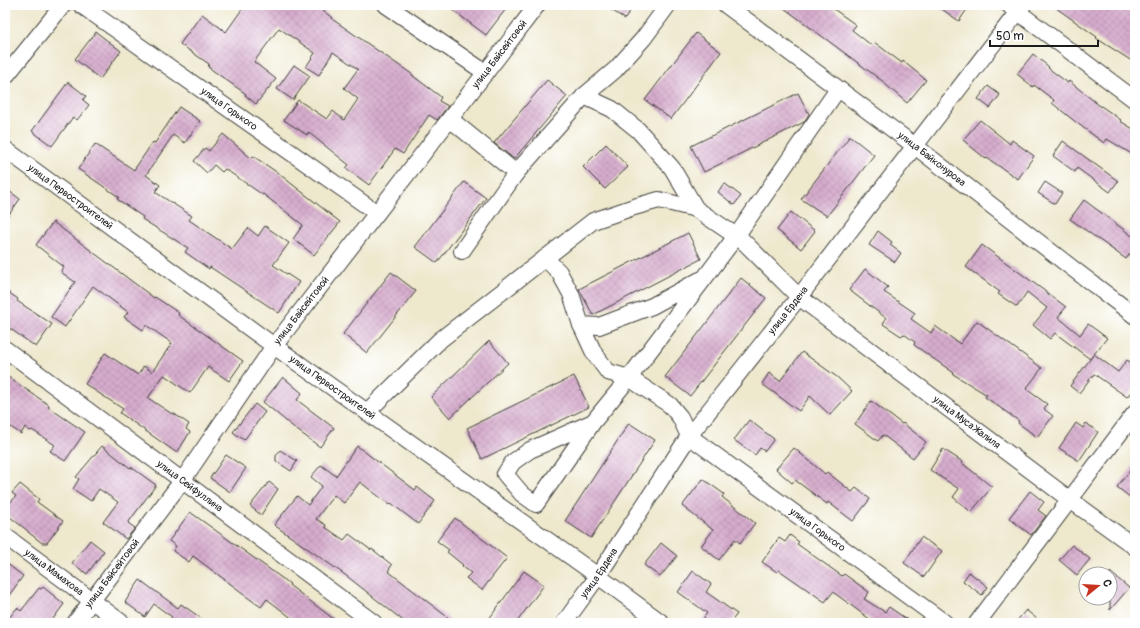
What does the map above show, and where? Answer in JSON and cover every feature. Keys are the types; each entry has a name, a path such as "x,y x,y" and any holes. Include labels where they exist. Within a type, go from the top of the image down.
{"street":[{"path":"5,76 63,5"},
{"name":"улица Горького","path":"81,5 377,213"},
{"path":"386,5 486,73"},
{"name":"улица Байсейтовой","path":"75,623 182,481 274,346 537,5"},
{"path":"462,251 516,172 584,96 615,70 643,39 668,5"},
{"name":"улица Байконурова","path":"726,5 915,146 1135,316"},
{"path":"1017,7 1135,100"},
{"name":"улица Ердена","path":"564,623 598,576 689,436 799,297 915,146 1017,7"},
{"path":"593,422 530,450 513,462 505,474 522,494 536,504 593,422 629,378 737,236 838,89"},
{"path":"584,96 612,109 638,130 672,168 696,209"},
{"path":"450,119 516,172"},
{"name":"улица Первостроителей","path":"5,149 274,346 662,623"},
{"path":"368,412 440,340 594,221 659,200 696,209"},
{"name":"улица Муса Жалиля","path":"696,209 737,236 799,297 1135,547"},
{"path":"545,258 558,272 571,294 581,325 594,353 608,372 629,378 670,405 680,417 689,436"},
{"path":"581,325 599,326 652,306 706,277"},
{"name":"улица Сейфуллина","path":"5,349 374,623"},
{"path":"977,623 1135,413"},
{"name":"улица Горького","path":"689,436 945,623"},
{"name":"улица Мамахова","path":"5,536 122,623"}],"building":[{"path":"245,5 314,5 413,75 441,97 439,101 448,106 437,120 429,115 403,154 395,149 369,185 346,168 349,165 308,132 307,135 284,120 298,100 327,119 333,111 344,120 358,99 344,88 358,69 333,52 319,75 306,67 315,53 279,28 254,62 276,79 256,104 245,95 246,94 208,67 209,64 180,44 202,14 226,32"},
{"path":"446,5 509,5 486,35"},
{"path":"604,5 634,5 625,19"},
{"path":"780,5 828,5 856,25 852,30 871,45 874,42 902,63 903,61 926,80 907,103 885,83"},
{"path":"936,5 970,5 959,21"},
{"path":"1052,5 1135,5 1135,63 1096,38 1097,37"},
{"path":"96,32 121,51 100,79 75,59"},
{"path":"696,33 721,52 671,119 645,100"},
{"path":"1033,54 1049,67 1048,68 1068,83 1069,81 1100,106 1121,120 1120,121 1135,130 1135,156 1107,139 1104,143 1052,103 1054,100 1034,85 1033,87 1017,74"},
{"path":"294,65 310,76 293,100 277,89"},
{"path":"547,80 567,96 514,159 494,143"},
{"path":"68,82 86,96 83,100 89,105 77,120 73,117 52,146 32,131"},
{"path":"988,86 1000,95 990,108 978,99"},
{"path":"798,93 809,114 804,122 704,172 691,146"},
{"path":"179,107 200,121 185,143 173,135 146,175 160,185 155,192 192,216 189,220 232,249 248,228 258,236 265,226 289,243 273,265 299,282 279,313 185,252 188,248 142,219 143,217 117,199 119,197 78,169 95,144 134,170 153,142 155,143"},
{"path":"980,120 1010,144 1012,140 1034,156 1018,179 987,158 986,159 963,140"},
{"path":"223,134 251,158 253,156 278,173 340,222 314,255 293,239 303,225 263,194 225,169 222,172 214,165 207,173 194,161 205,148 209,151"},
{"path":"850,136 874,155 827,216 801,199"},
{"path":"1063,141 1118,181 1110,192 1077,168 1075,172 1053,156"},
{"path":"606,144 628,167 605,189 583,167"},
{"path":"464,182 486,198 437,263 415,247"},
{"path":"1045,182 1062,193 1055,204 1038,193"},
{"path":"724,183 741,196 734,205 718,192"},
{"path":"5,188 20,199 5,220"},
{"path":"1084,200 1135,238 1135,247 1126,259 1070,219"},
{"path":"791,212 815,231 801,249 777,230"},
{"path":"53,222 154,298 155,297 179,313 178,315 243,361 229,381 208,367 190,393 164,375 148,398 189,424 186,429 190,432 177,453 120,413 123,409 85,384 105,353 138,375 144,366 152,372 172,343 146,325 143,330 124,317 128,312 93,286 65,327 51,317 75,282 61,272 64,267 36,245"},
{"path":"878,231 892,242 890,245 901,253 895,262 869,245"},
{"path":"688,233 701,259 593,315 579,289"},
{"path":"982,245 1066,307 1058,317 1080,335 1088,324 1107,338 1090,359 1055,333 1050,339 1033,325 1047,308 1027,292 1017,307 998,294 1000,292 966,267"},
{"path":"865,269 888,287 884,292 915,313 911,319 931,333 935,326 960,344 977,321 1042,368 1026,389 1047,404 1044,409 1053,416 1037,437 1018,423 1019,421 985,397 987,395 953,374 954,373 914,345 915,342 904,334 901,336 883,324 886,318 849,290"},
{"path":"391,272 416,291 367,353 343,334"},
{"path":"741,278 766,298 690,396 665,377"},
{"path":"5,290 18,299 17,301 52,324 36,347 5,325"},
{"path":"489,341 508,363 450,418 431,397"},
{"path":"802,352 837,377 852,391 830,415 810,396 799,411 762,384 769,373 780,381"},
{"path":"1094,354 1118,372 1127,360 1135,365 1135,386 1127,397 1094,374 1079,393 1070,386"},
{"path":"5,375 85,432 65,461 50,451 55,445 32,430 30,431 25,427 21,434 5,423"},
{"path":"574,376 589,407 482,459 467,428"},
{"path":"283,377 302,393 297,400 334,428 320,447 263,402"},
{"path":"871,401 902,424 903,423 926,442 913,458 883,435 878,441 855,424"},
{"path":"255,404 265,412 244,440 233,432"},
{"path":"749,420 774,439 765,451 760,448 755,455 734,440"},
{"path":"629,423 655,440 591,538 565,521"},
{"path":"1076,423 1083,428 1086,423 1098,432 1079,461 1059,448"},
{"path":"102,446 130,468 131,467 156,485 128,523 135,528 126,539 103,522 118,502 99,489 91,501 73,489 79,479 76,477"},
{"path":"357,446 415,490 417,487 435,501 418,524 360,482 344,503 334,495 316,519 344,540 349,534 371,550 372,549 392,565 388,571 455,623 406,623 348,577 274,525 297,496 308,505 322,486 311,477 321,465 336,476"},
{"path":"794,448 825,474 827,472 852,492 856,488 870,499 853,521 795,480 792,483 776,469"},
{"path":"943,449 963,462 962,463 992,487 971,512 953,497 959,489 930,470"},
{"path":"280,450 297,461 291,471 276,461 276,456"},
{"path":"226,455 246,468 230,492 210,478"},
{"path":"1135,464 1135,501 1117,487"},
{"path":"703,479 724,494 722,497 755,523 740,543 735,539 719,560 701,546 713,530 682,506"},
{"path":"269,482 278,489 261,515 250,506"},
{"path":"20,484 39,499 37,502 63,521 47,543 42,543 5,513 5,509 16,496 12,493"},
{"path":"1030,491 1044,502 1038,510 1046,516 1031,535 1009,518"},
{"path":"190,512 290,584 289,585 339,623 298,623 267,599 261,607 193,556 189,562 173,551 176,546 169,541"},
{"path":"455,518 507,558 482,590 466,578 471,573 447,552 449,550 437,541"},
{"path":"790,535 799,542 797,544 842,576 844,574 869,592 864,599 885,612 889,607 912,623 875,623 833,592 825,602 779,570 777,572 762,562 779,538 785,542"},
{"path":"921,537 942,551 924,577 904,563"},
{"path":"90,540 104,551 87,574 72,563"},
{"path":"661,543 677,556 660,577 644,565"},
{"path":"1072,545 1090,559 1084,566 1078,566 1077,575 1059,560"},
{"path":"5,562 23,576 5,601"},
{"path":"524,571 544,585 516,623 486,623"},
{"path":"693,571 711,584 706,592 737,614 730,623 700,623 707,613 678,592"},
{"path":"969,572 988,587 982,595 963,581"},
{"path":"1118,579 1129,588 1118,601"},
{"path":"140,580 178,608 181,604 208,623 168,623 172,617 154,604 145,617 125,602"},
{"path":"43,587 64,604 50,623 5,623 17,608 21,611 39,588 41,589"},
{"path":"1026,610 1042,623 1015,623"}]}
